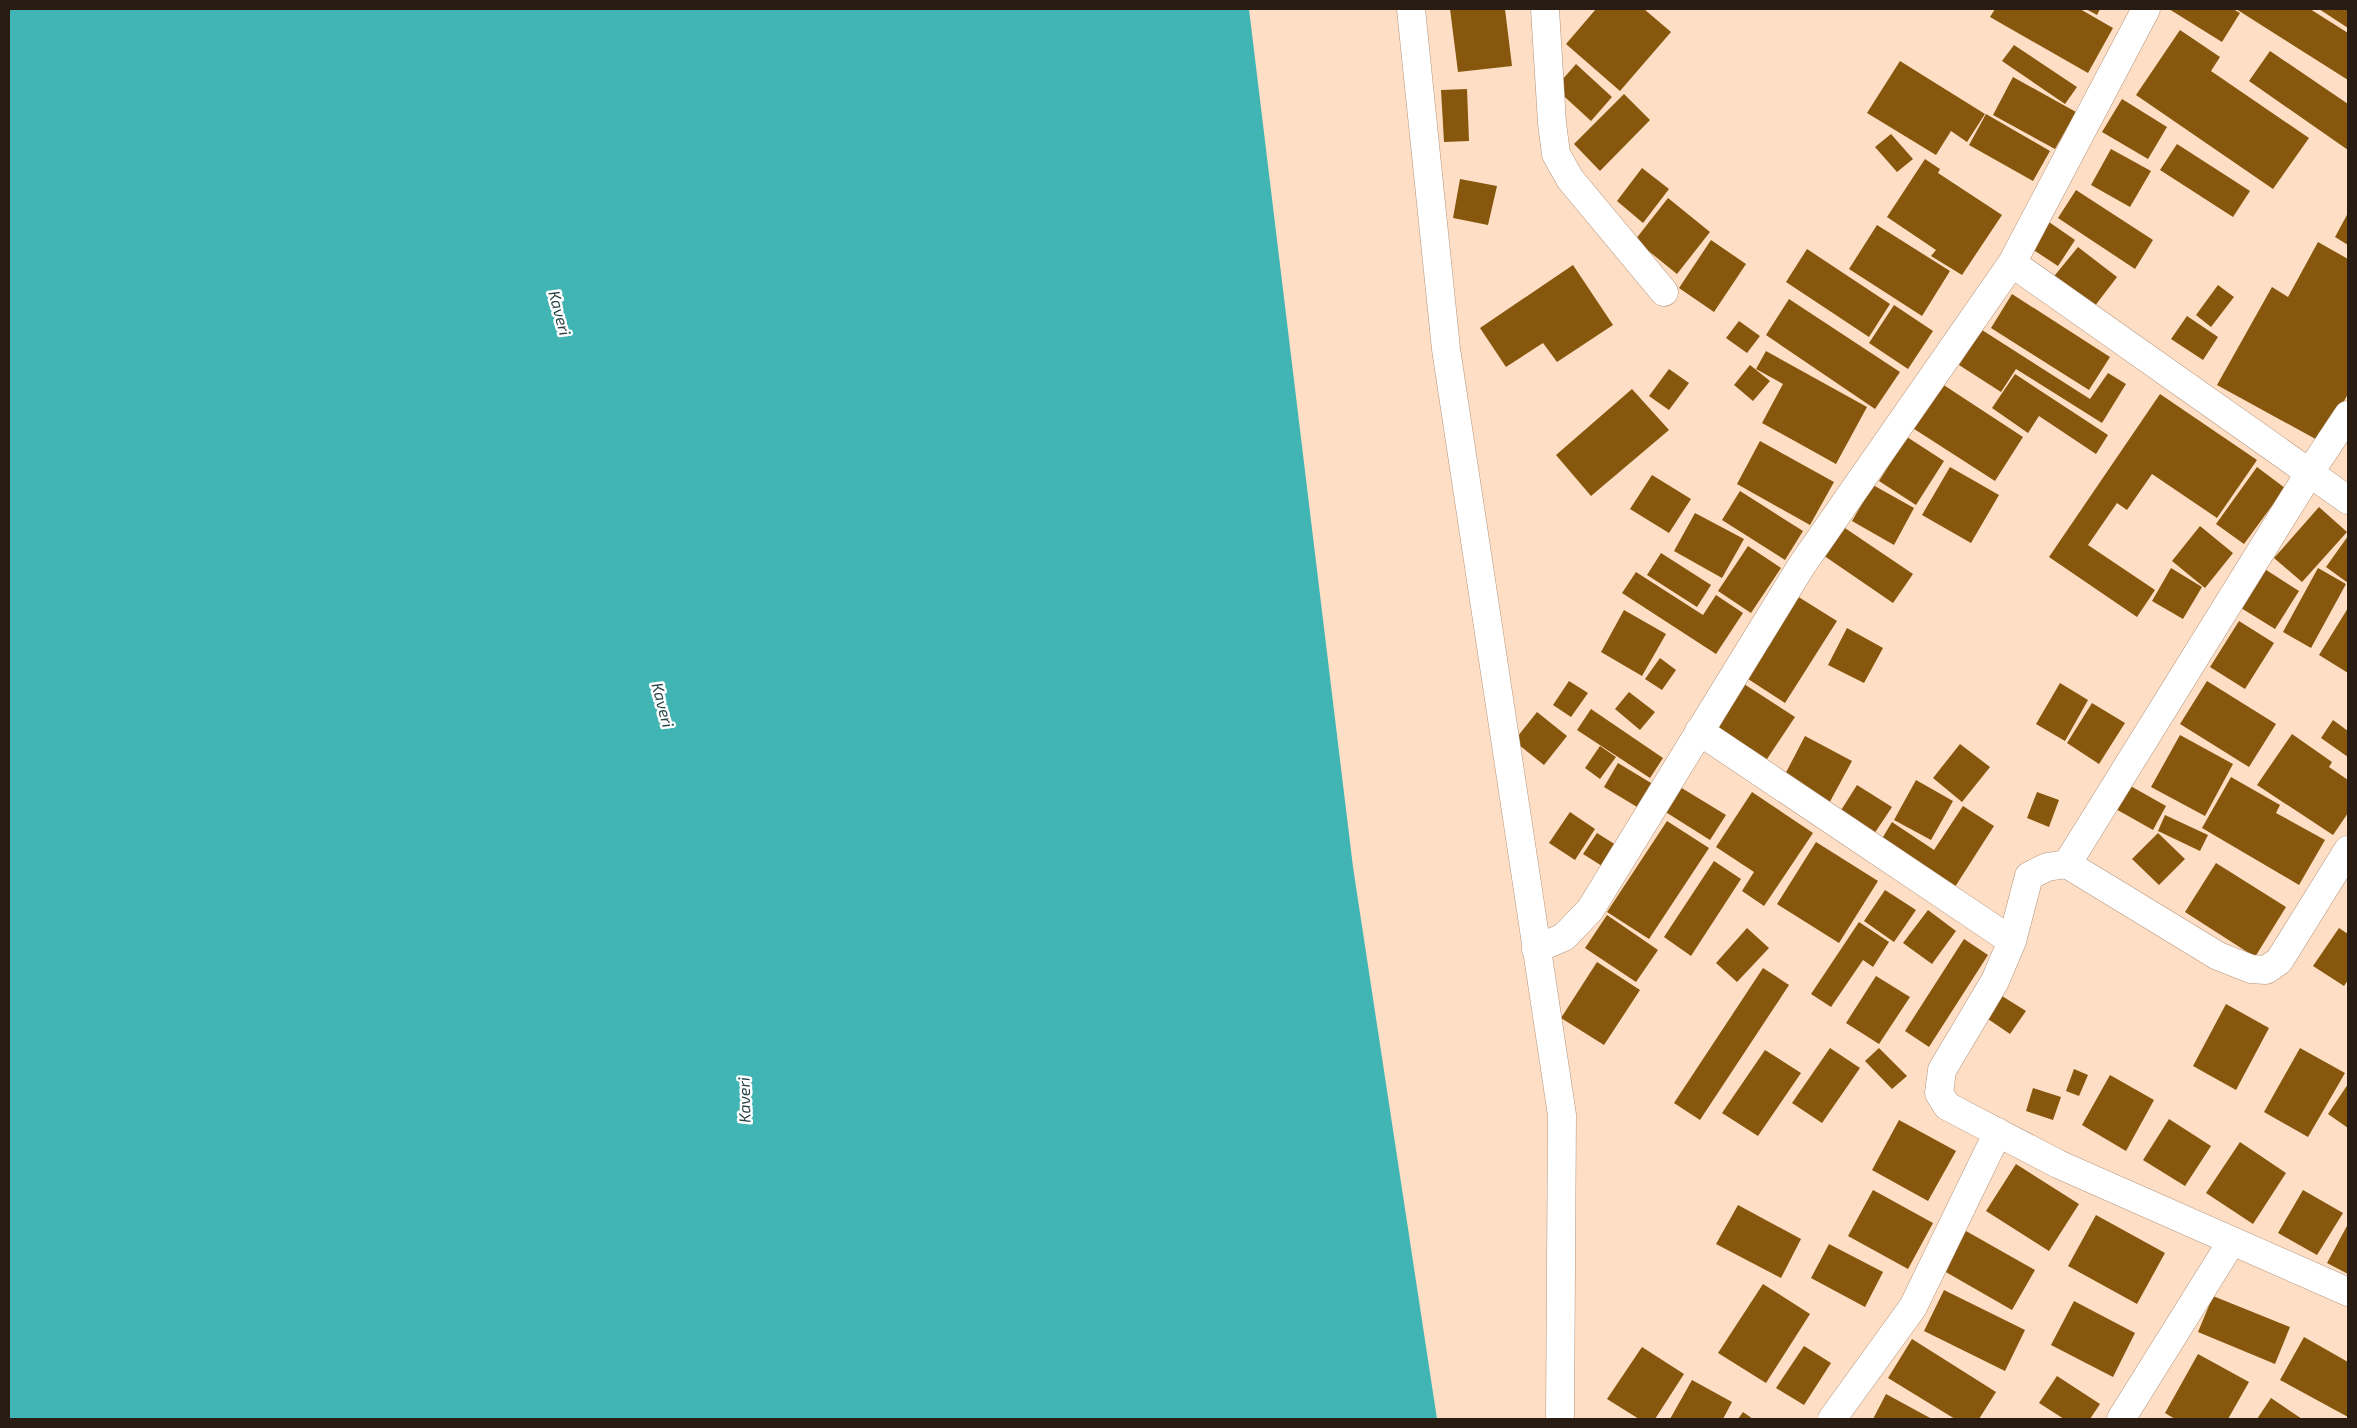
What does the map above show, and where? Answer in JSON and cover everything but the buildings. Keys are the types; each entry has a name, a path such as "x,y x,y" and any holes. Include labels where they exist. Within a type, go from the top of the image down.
{"street":[{"path":"1411,9 1446,348 1562,1115 1560,1419"},
{"path":"1545,9 1552,123 1556,154 1570,179 1664,292"},
{"path":"1536,949 1564,937 1590,910 1802,565 2012,264 2146,9"},
{"path":"2012,264 2348,500"},
{"path":"2067,864 2310,472 2348,415"},
{"path":"1699,731 2012,941"},
{"path":"2348,850 2279,961 2266,970 2251,969 2218,956 2067,864 2047,867 2029,876 2012,941 1995,981 1942,1070 1939,1093 1947,1106 2058,1164 2348,1292"},
{"path":"1832,1419 1913,1307 1998,1132"},
{"path":"2121,1419 2232,1241"}],"water":[{"name":"Kaveri","path":"9,9 1249,9 1353,867 1437,1419 9,1419"}]}
